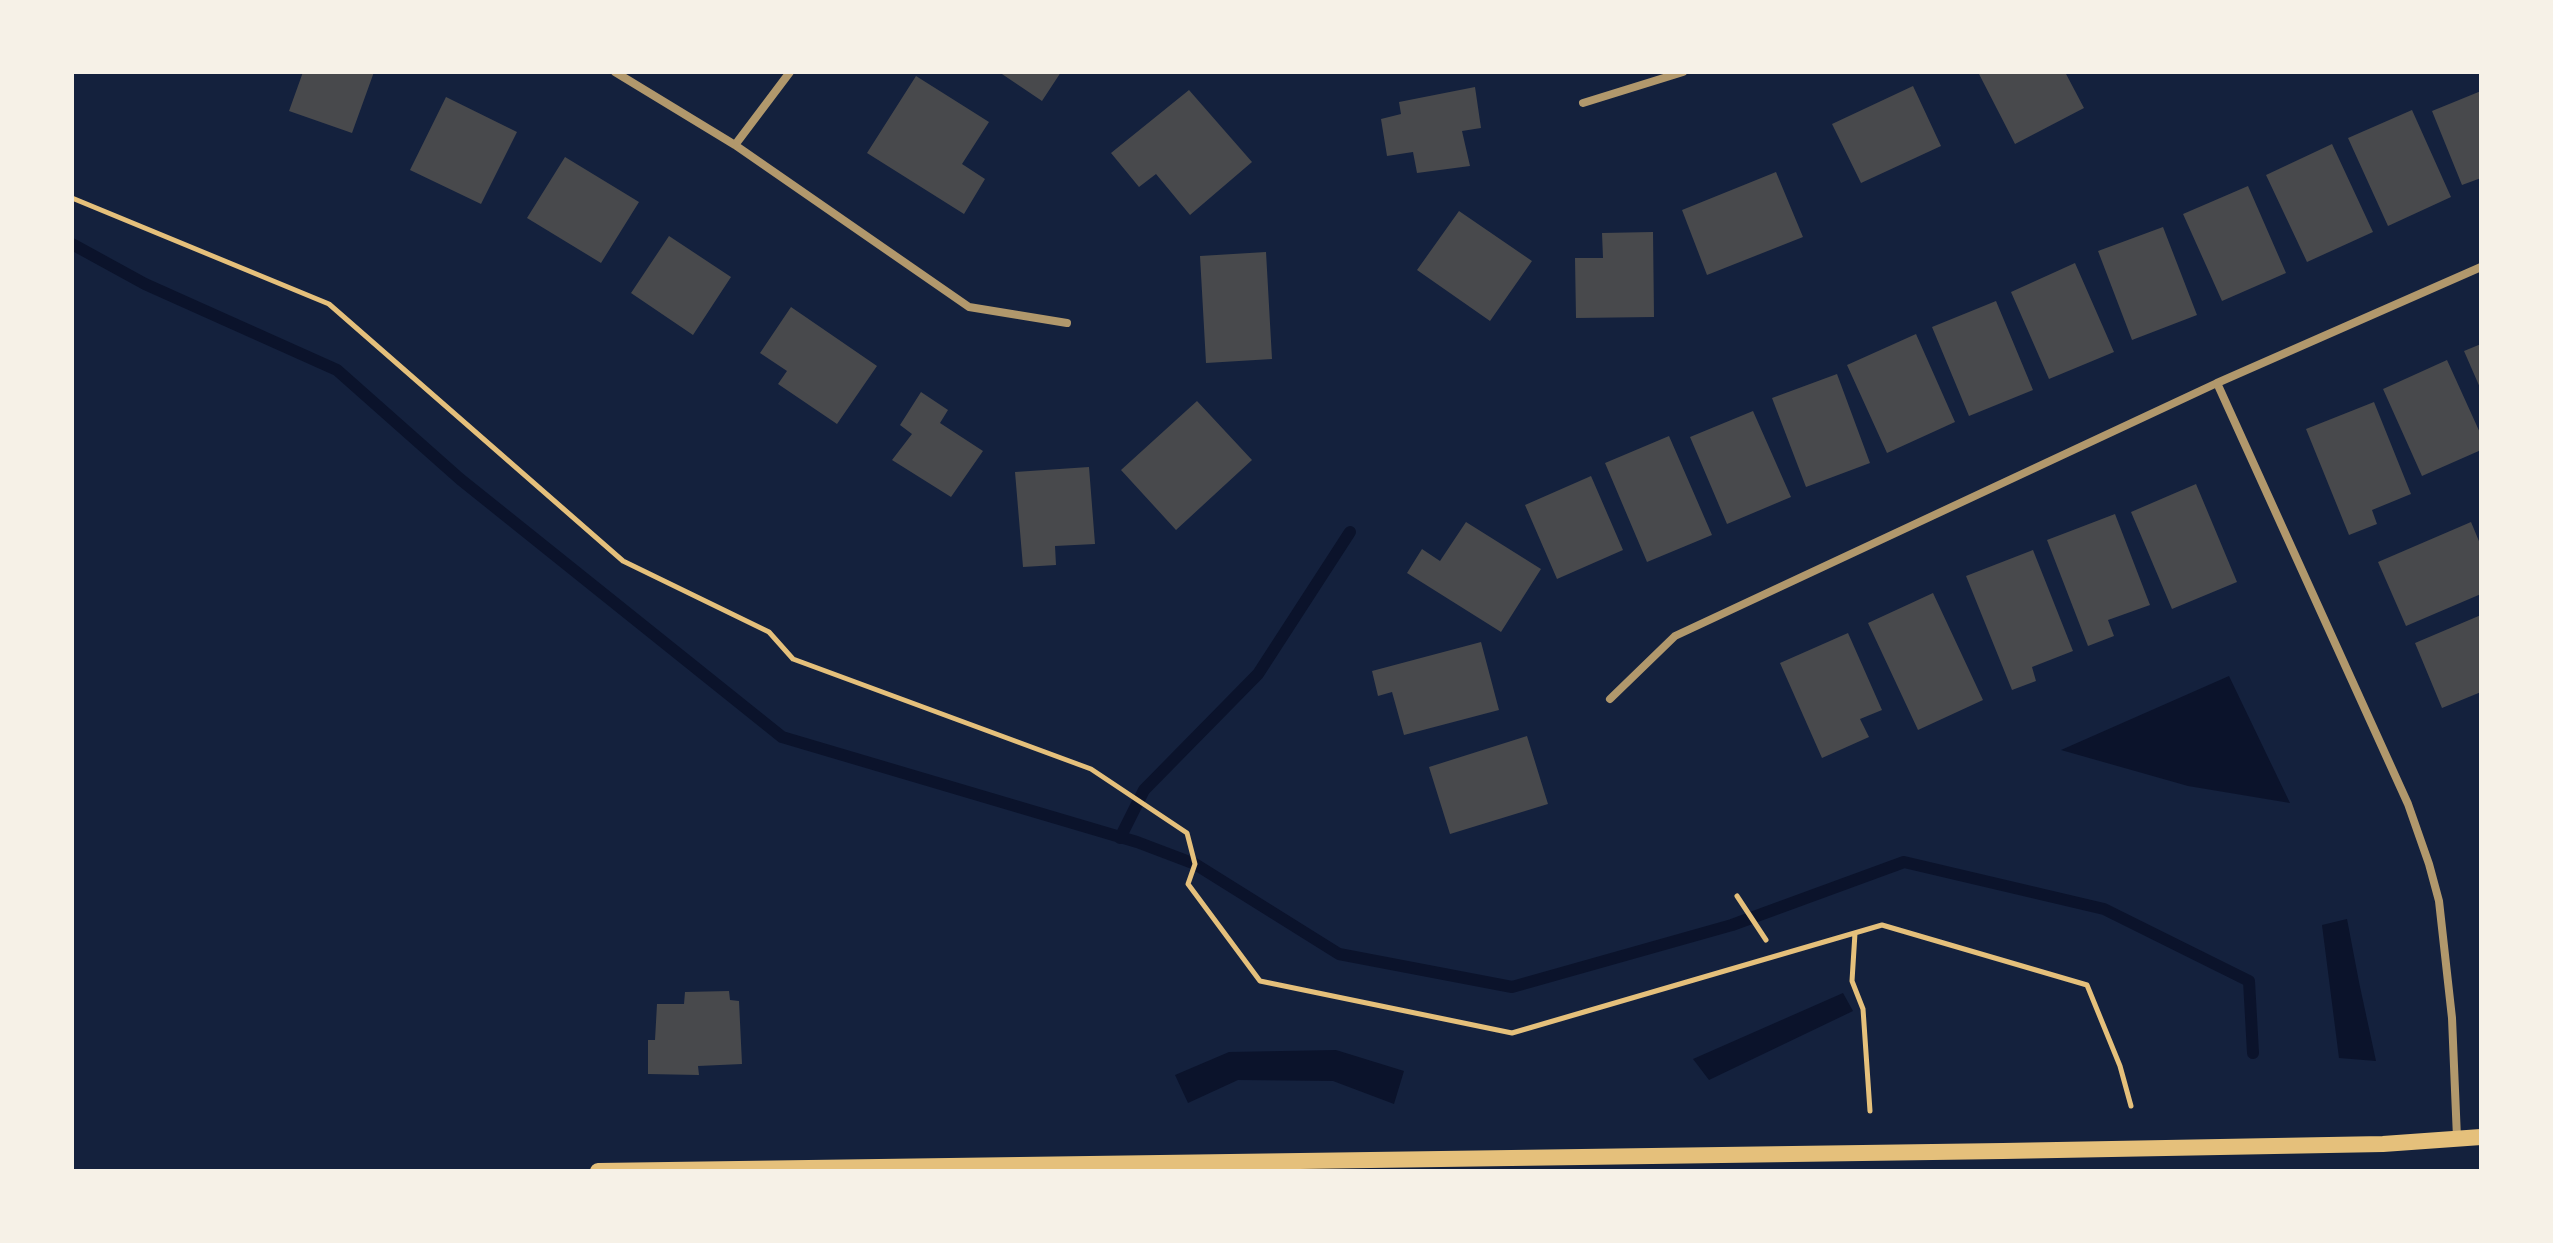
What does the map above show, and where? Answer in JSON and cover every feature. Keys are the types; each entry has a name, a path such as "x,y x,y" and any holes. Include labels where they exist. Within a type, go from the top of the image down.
{"main road":[{"path":"598,1171 2019,1151 2383,1144 2481,1137"}],"street":[{"path":"615,72 735,145 969,307 1067,323"},
{"path":"735,145 790,72"},
{"path":"1583,103 1683,72"},
{"path":"1610,699 1675,636 2217,383 2481,267"},
{"path":"2217,383 2408,804 2429,864 2439,901 2452,1018 2457,1138"}],"path":[{"path":"72,198 329,304 623,561 769,632 793,659 1091,769 1123,790 1187,833 1195,864 1188,884 1260,981 1512,1033 1882,925 2087,985 2120,1066 2131,1106"},
{"path":"1737,896 1766,940"},
{"path":"1855,933 1852,981 1863,1009 1870,1111"}],"water":[{"path":"2229,676 2290,803 2188,786 2061,750"},
{"path":"2347,919 2376,1061 2339,1058 2322,925"},
{"path":"1843,993 1853,1011 1709,1080 1693,1059"},
{"path":"1336,1050 1404,1071 1394,1104 1333,1081 1238,1080 1188,1103 1175,1075 1229,1052"}],"building":[{"path":"303,72 374,72 352,133 289,111"},
{"path":"999,72 1061,72 1042,101"},
{"path":"1978,72 2065,72 2084,108 2015,144"},
{"path":"916,76 989,122 962,164 985,179 964,214 867,153"},
{"path":"1913,86 1941,146 1861,183 1832,124"},
{"path":"1475,87 1481,128 1462,131 1470,166 1417,173 1413,152 1387,156 1381,119 1401,114 1399,102"},
{"path":"1189,90 1252,162 1190,215 1156,174 1139,187 1111,153"},
{"path":"2481,91 2481,178 2462,185 2432,111"},
{"path":"446,97 517,132 481,204 410,170"},
{"path":"2412,110 2451,197 2388,226 2348,138"},
{"path":"2332,144 2373,232 2307,262 2266,175"},
{"path":"565,157 639,202 601,263 527,218"},
{"path":"1776,172 1803,237 1707,275 1682,210"},
{"path":"2248,186 2286,273 2222,301 2183,214"},
{"path":"1459,211 1532,261 1490,321 1417,270"},
{"path":"2163,227 2197,315 2132,340 2098,251"},
{"path":"1653,232 1654,317 1576,318 1575,258 1603,258 1602,233"},
{"path":"669,236 731,277 693,335 631,293"},
{"path":"1266,252 1272,359 1206,363 1200,256"},
{"path":"2075,263 2114,352 2049,379 2011,292"},
{"path":"1996,301 2033,390 1969,416 1932,327"},
{"path":"791,307 877,366 837,424 778,384 787,371 760,353"},
{"path":"1916,334 1955,422 1887,453 1847,365"},
{"path":"2481,344 2481,390 2464,351"},
{"path":"2447,360 2481,435 2481,450 2422,476 2383,389"},
{"path":"1837,374 1870,463 1806,487 1772,398"},
{"path":"921,392 948,410 940,423 983,451 951,497 892,460 912,434 900,425"},
{"path":"1197,401 1252,460 1176,530 1121,470"},
{"path":"2374,402 2411,494 2372,510 2377,524 2349,535 2306,429"},
{"path":"1753,411 1791,497 1727,524 1690,437"},
{"path":"1669,436 1712,535 1647,562 1605,463"},
{"path":"1089,467 1095,544 1055,546 1056,565 1023,567 1015,472"},
{"path":"1591,476 1623,550 1557,579 1525,505"},
{"path":"2196,484 2237,582 2172,609 2131,512"},
{"path":"2115,514 2150,605 2108,620 2114,636 2088,646 2047,540"},
{"path":"1466,522 1541,569 1501,632 1407,573 1422,549 1440,561"},
{"path":"2471,522 2481,546 2481,594 2406,626 2378,562"},
{"path":"2033,550 2073,651 2032,667 2036,681 2012,690 1966,576"},
{"path":"1933,593 1983,700 1918,730 1868,623"},
{"path":"2481,615 2481,692 2442,708 2415,643"},
{"path":"1848,633 1882,710 1860,719 1869,737 1822,758 1780,663"},
{"path":"1481,642 1499,710 1404,735 1392,692 1378,696 1372,671"},
{"path":"1527,736 1548,804 1450,834 1429,767"},
{"path":"729,991 730,1000 739,1001 742,1064 698,1066 699,1075 648,1074 648,1040 655,1040 657,1004 684,1004 685,992"}],"waterway":[{"path":"72,244 145,284 337,370 460,479 782,737 1137,842 1195,864 1339,954 1512,987 1732,925 1904,862 2104,909 2249,981 2253,1053"},
{"path":"1120,838 1144,790 1258,674 1350,532"}]}
